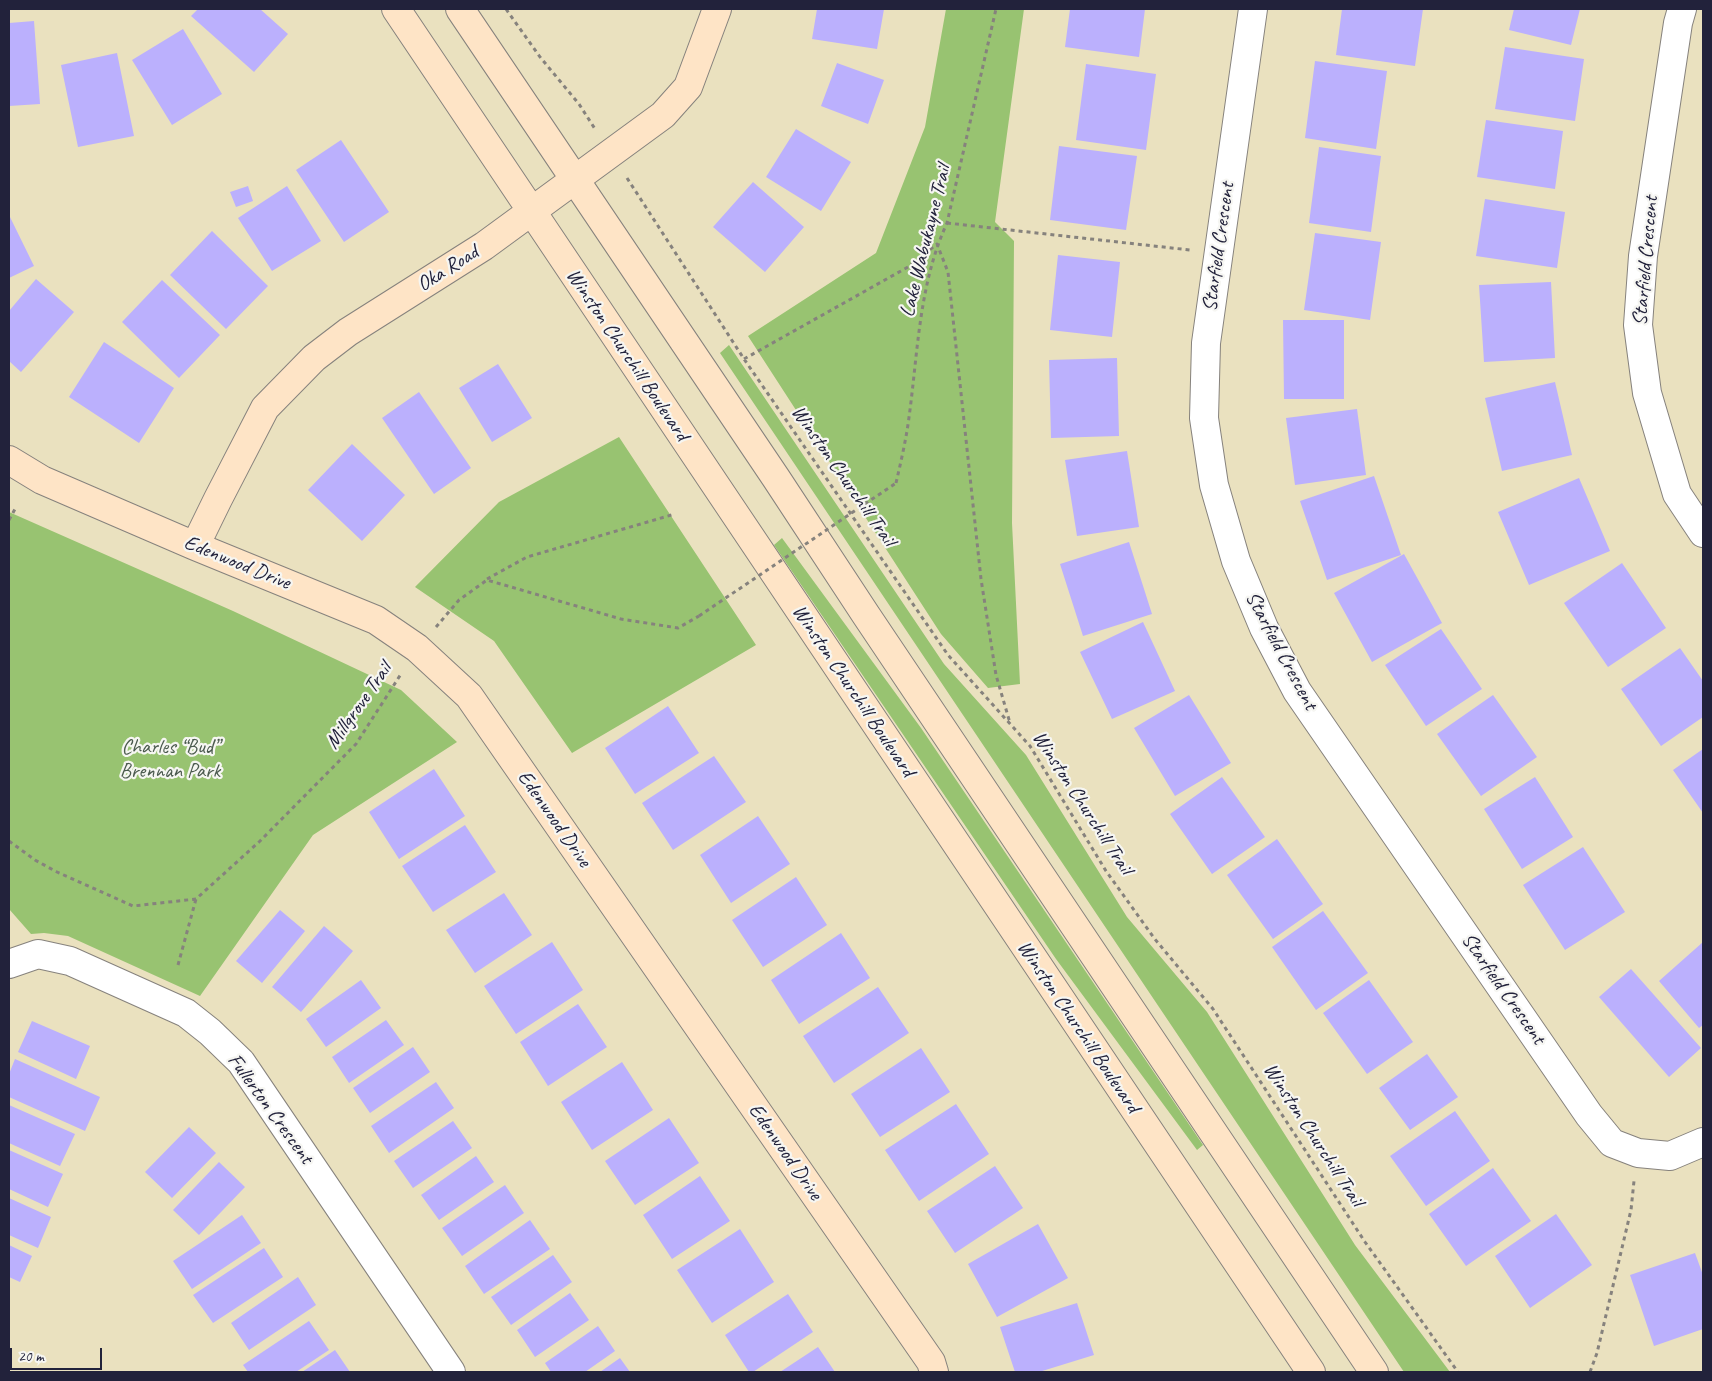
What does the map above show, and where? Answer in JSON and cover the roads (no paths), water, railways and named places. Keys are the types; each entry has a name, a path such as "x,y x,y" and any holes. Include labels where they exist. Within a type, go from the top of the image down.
{"main road":[{"name":"Winston Churchill Boulevard","path":"396,9 1311,1372"},
{"path":"460,9 1374,1372"},
{"name":"Oka Road","path":"195,546 265,408 314,358 348,332 484,246 663,115 688,87 717,9"},
{"name":"Edenwood Drive","path":"9,460 42,480 195,546 376,620 417,648 468,696 931,1362 934,1372"}],"street":[{"name":"Starfield Crescent","path":"1253,9 1206,343 1204,418 1214,486 1236,561 1264,628 1297,691 1589,1115 1612,1143 1638,1154 1670,1156 1703,1142"},
{"name":"Starfield Crescent","path":"1682,9 1678,23 1643,256 1638,325 1647,393 1678,494 1703,533"},
{"name":"Fullerton Crescent","path":"9,964 38,954 70,961 186,1013 210,1032 241,1062 451,1372"}],"park label":[{"name":"Charles “Bud” Brennan Park","path":"170,759"}]}
